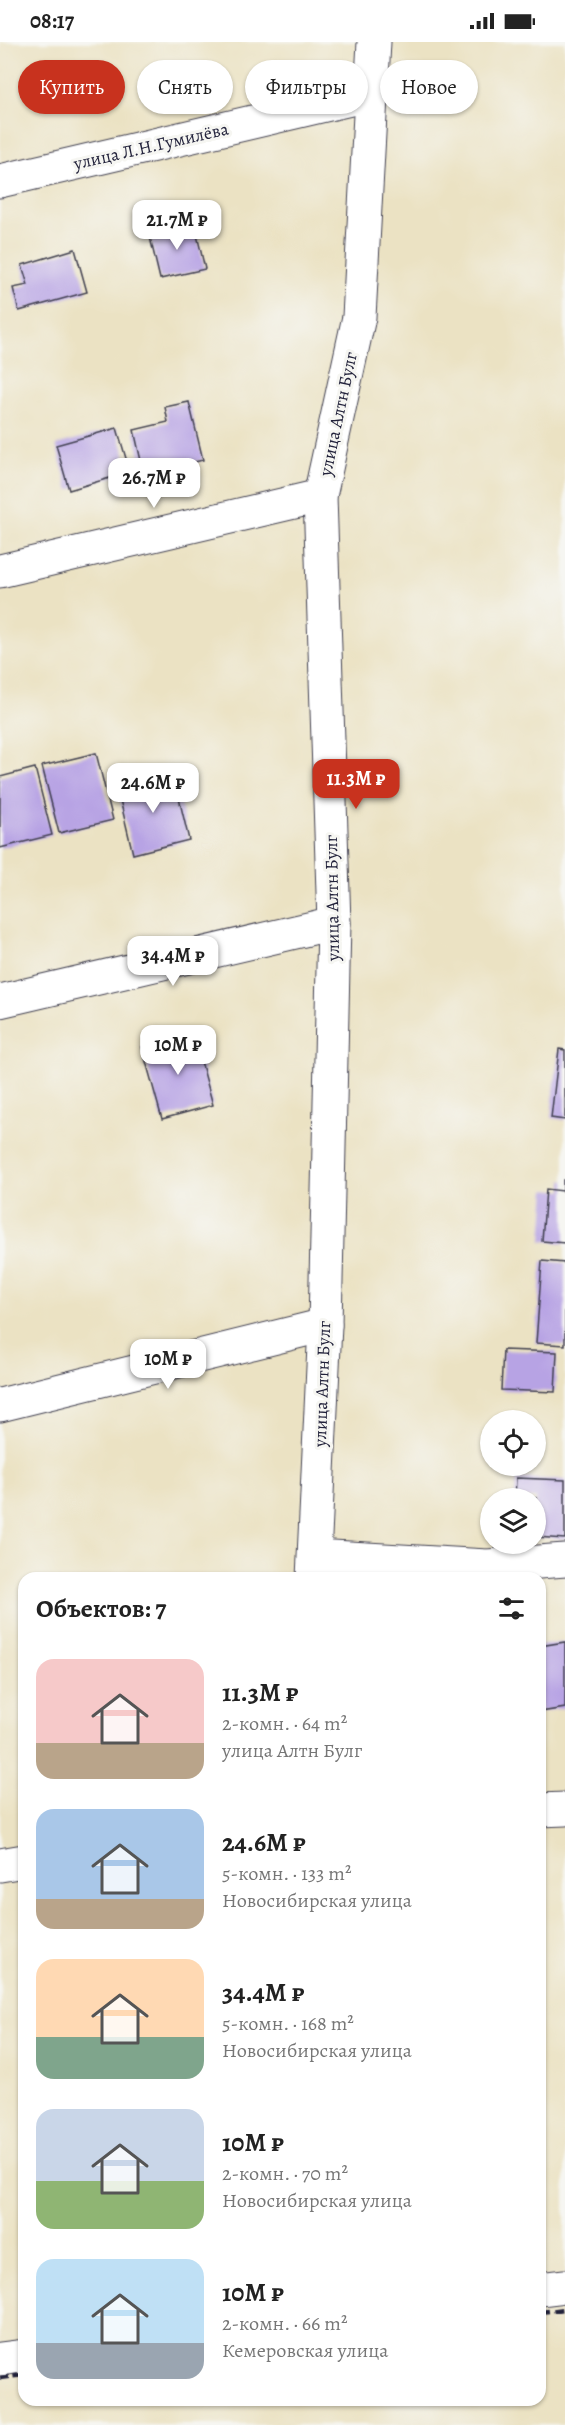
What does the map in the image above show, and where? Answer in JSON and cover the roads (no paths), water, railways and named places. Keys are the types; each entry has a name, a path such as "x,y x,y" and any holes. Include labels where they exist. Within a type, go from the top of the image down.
{"street":[{"name":"улица Алтн Булг","path":"314,1567 325,1325 334,923 320,496 359,317 374,42"},
{"name":"улица Л.Н.Гумилёва","path":"0,181 372,94"},
{"path":"0,571 320,496"},
{"path":"0,1001 334,923"},
{"path":"0,1405 325,1325"},
{"path":"314,1567 487,1566 565,1560"},
{"path":"546,1810 565,1809"},
{"path":"0,1864 18,1862"},
{"path":"546,2288 565,2286"},
{"path":"0,2359 18,2357"}],"railway":[{"path":"546,2311 565,2309"},
{"path":"0,2378 18,2376"}]}
